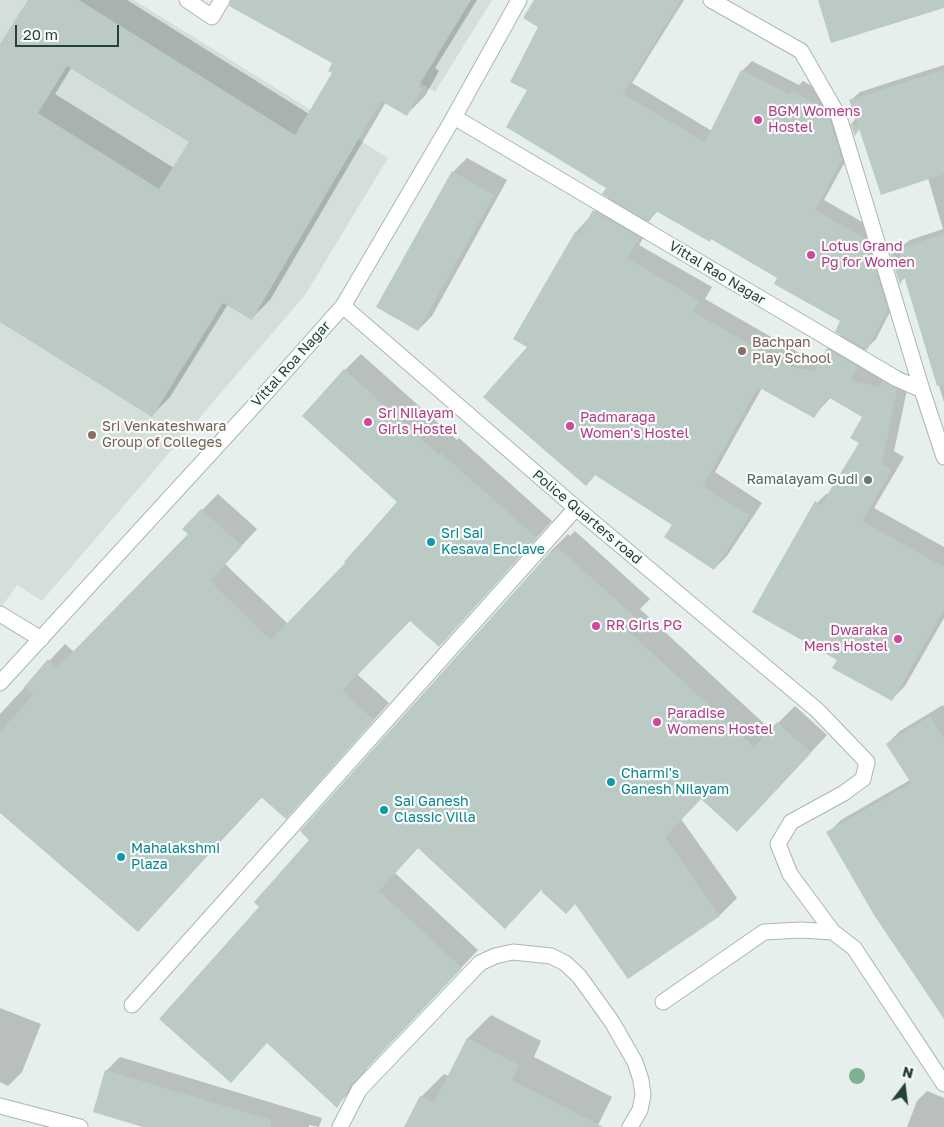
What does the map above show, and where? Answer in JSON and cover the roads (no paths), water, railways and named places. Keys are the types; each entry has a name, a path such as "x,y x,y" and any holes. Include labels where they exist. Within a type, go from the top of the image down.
{"street":[{"path":"187,0 212,17 222,0"},
{"name":"Vittal Roa Nagar","path":"0,683 343,306 454,117 519,0"},
{"path":"711,0 801,51 839,116 944,457"},
{"name":"Vittal Rao Nagar","path":"454,117 897,379 922,390"},
{"name":"Police Quarters road","path":"343,306 576,508 832,725 867,762 863,780 844,793 791,822 778,844 790,874 833,932"},
{"path":"132,1005 576,508"},
{"path":"0,614 41,638"},
{"path":"663,1002 764,932 801,930 833,932 854,948 944,1084"},
{"path":"340,1127 359,1090 480,964 495,956 513,952 551,956 565,963 579,976 612,1022 635,1062 641,1080 643,1095 640,1110 630,1127"},
{"path":"0,1106 35,1121 80,1127"}],"place":[{"name":"BGM Womens Hostel","path":"758,120"},
{"name":"Lotus Grand Pg for Women","path":"811,255"},
{"name":"Bachpan Play School","path":"742,351"},
{"name":"Sri Nilayam Girls Hostel","path":"368,422"},
{"name":"Padmaraga Women's Hostel","path":"570,426"},
{"name":"Sri Venkateshwara Group of Colleges","path":"92,435"},
{"name":"Ramalayam Gudi","path":"868,480"},
{"name":"Sri Sai Kesava Enclave","path":"431,542"},
{"name":"RR Girls PG","path":"596,626"},
{"name":"Dwaraka Mens Hostel","path":"898,639"},
{"name":"Paradise Womens Hostel","path":"657,722"},
{"name":"Charmi's Ganesh Nilayam","path":"611,782"},
{"name":"Sai Ganesh Classic Villa","path":"384,810"},
{"name":"Mahalakshmi Plaza","path":"121,857"}]}
